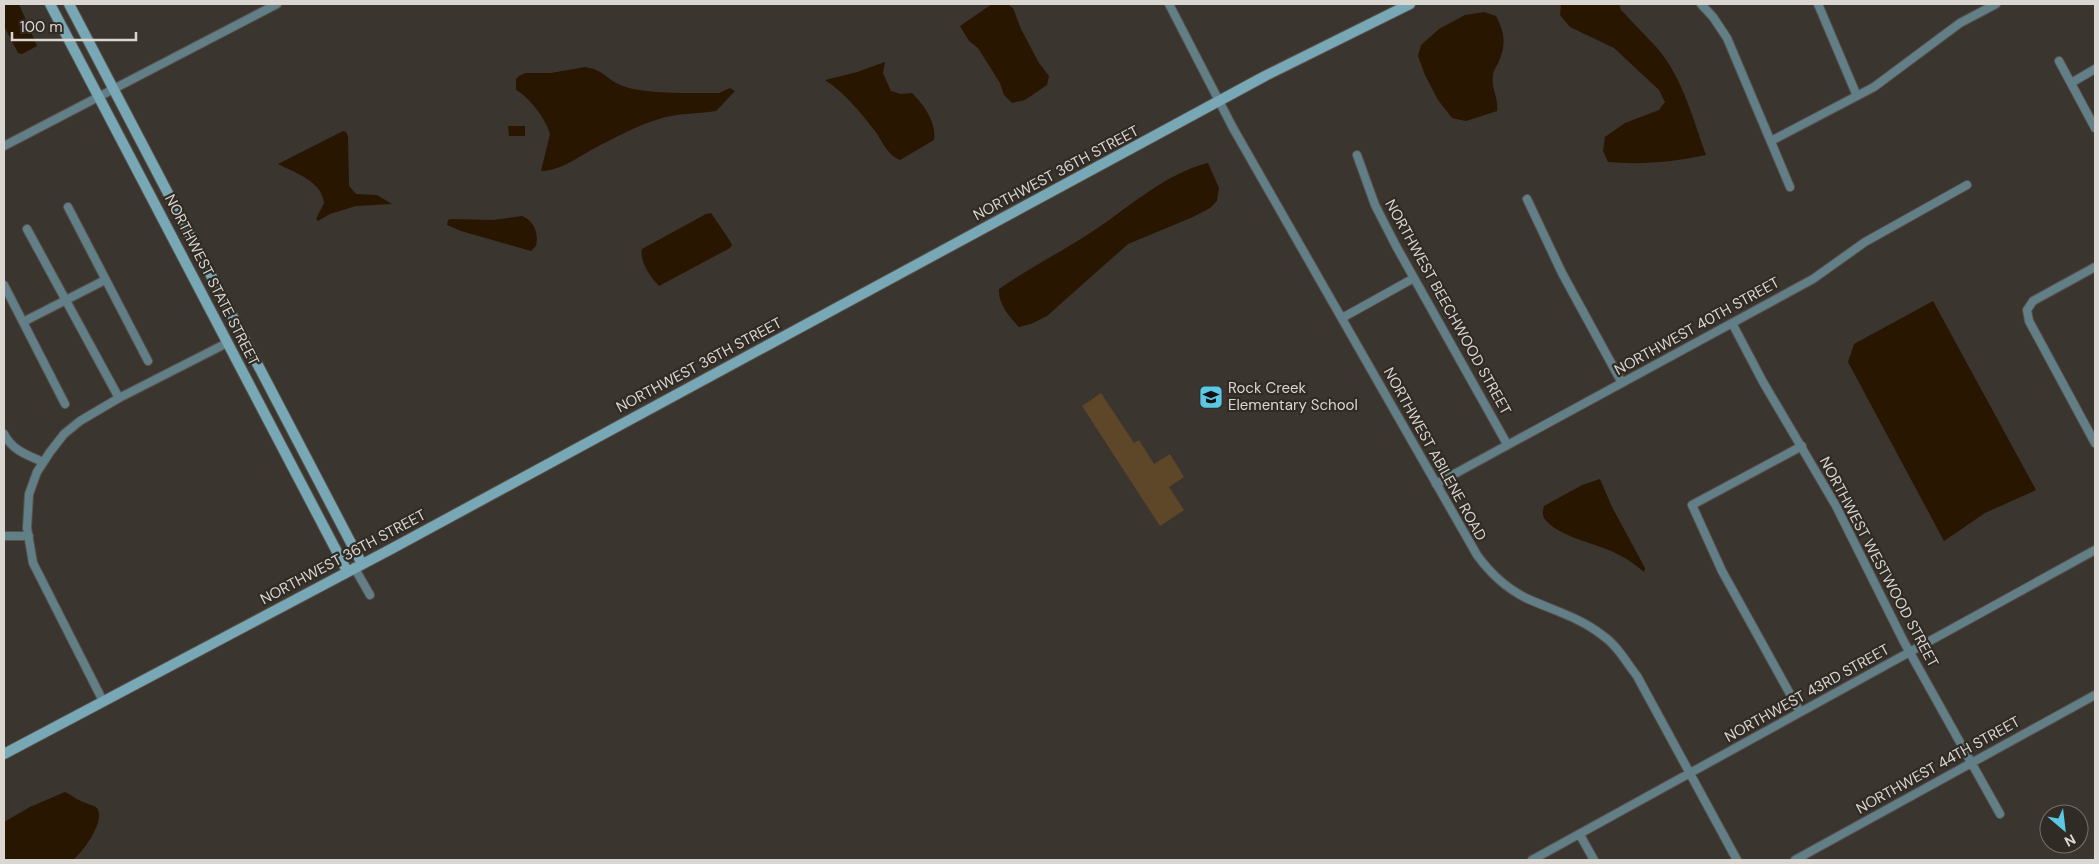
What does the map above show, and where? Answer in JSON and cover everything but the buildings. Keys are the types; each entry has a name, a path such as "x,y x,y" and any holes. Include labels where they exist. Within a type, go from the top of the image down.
{"main road":[{"name":"NORTHWEST STATE STREET","path":"50,4 227,343 354,567"},
{"name":"NORTHWEST STATE STREET","path":"69,4 354,567"},
{"name":"NORTHWEST 36TH STREET","path":"4,754 1273,72 1410,4"}],"street":[{"path":"4,146 277,4"},
{"name":"NORTHWEST ABILENE ROAD","path":"1170,4 1220,102 1476,556 1490,572 1525,597 1587,624 1604,636 1618,650 1637,676 1737,860"},
{"path":"1701,4 1713,17 1727,38 1790,187"},
{"path":"1818,4 1857,96"},
{"path":"1771,141 1887,78 1960,23 1996,4"},
{"path":"2059,61 2095,128"},
{"path":"2071,82 2095,69"},
{"name":"NORTHWEST BEECHWOOD STREET","path":"1356,154 1376,205 1414,278 1507,444"},
{"name":"NORTHWEST 40TH STREET","path":"1436,484 1813,278 1865,242 1967,185"},
{"path":"1527,199 1562,273 1622,383"},
{"path":"68,207 148,361"},
{"path":"27,229 119,398"},
{"path":"2095,267 2033,301 2027,310 2029,321 2095,442"},
{"path":"1342,318 1414,278"},
{"path":"23,322 105,280"},
{"path":"4,285 65,404"},
{"name":"NORTHWEST WESTWOOD STREET","path":"1732,323 1763,382 1836,506 1910,652 2000,814"},
{"path":"103,701 33,563 29,536 29,494 42,462 64,434 91,412 227,343"},
{"path":"4,434 7,441 17,450 42,462"},
{"path":"1800,712 1722,571 1692,505 1802,446"},
{"path":"4,536 29,536"},
{"name":"NORTHWEST 43RD STREET","path":"1532,860 1690,775 1800,712 2095,550"},
{"path":"354,567 370,595"},
{"name":"NORTHWEST 44TH STREET","path":"1795,860 1970,762 2095,695"},
{"path":"1580,835 1594,860"}],"shaded area":[{"path":"4,4 19,4 37,46 22,54 18,53 4,26"},
{"path":"992,4 1007,4 1013,8 1021,29 1039,63 1049,76 1047,85 1025,100 1012,103 1004,95 1000,83 978,48 969,41 960,26"},
{"path":"1561,4 1619,4 1621,10 1658,49 1674,73 1681,86 1706,155 1657,162 1608,162 1603,151 1605,137 1625,123 1659,110 1665,102 1659,90 1614,48 1570,27 1560,15"},
{"path":"1484,12 1496,16 1504,38 1501,55 1493,76 1497,111 1466,121 1452,118 1438,100 1425,75 1418,56 1421,45 1439,29 1465,15"},
{"path":"885,62 883,73 891,91 901,94 912,93 925,109 934,127 934,140 900,160 888,152 875,131 852,103 825,80 857,72"},
{"path":"585,67 597,70 613,81 632,89 719,93 730,88 735,91 716,111 666,117 650,122 561,166 541,171 550,134 545,122 536,109 516,90 516,79 525,73 551,73"},
{"path":"508,126 525,126 525,136 509,136"},
{"path":"343,131 348,136 349,186 356,194 377,195 392,204 356,206 330,214 318,221 316,219 324,203 318,189 313,183 299,174 278,164"},
{"path":"1208,163 1219,188 1217,201 1210,208 1128,244 1047,316 1031,324 1019,327 1008,314 1000,300 999,289 1070,246 1162,183 1192,168"},
{"path":"711,213 730,241 732,245 730,248 659,286 649,274 644,264 642,249"},
{"path":"522,216 530,221 535,228 537,241 536,246 531,251 461,231 447,225 448,220 451,219 493,220"},
{"path":"1933,301 2036,490 1985,513 1944,541 1848,362 1854,344"},
{"path":"1101,393 1134,443 1139,440 1154,464 1170,454 1184,477 1169,487 1184,510 1160,526 1082,406"},
{"path":"1600,479 1612,507 1645,568 1644,572 1624,557 1565,534 1549,524 1544,518 1544,506 1582,485"},
{"path":"65,792 80,801 96,807 99,814 92,836 77,856 73,860 4,860 4,822 30,807"}],"place":[{"name":"Rock Creek Elementary School","path":"1211,397"}]}
